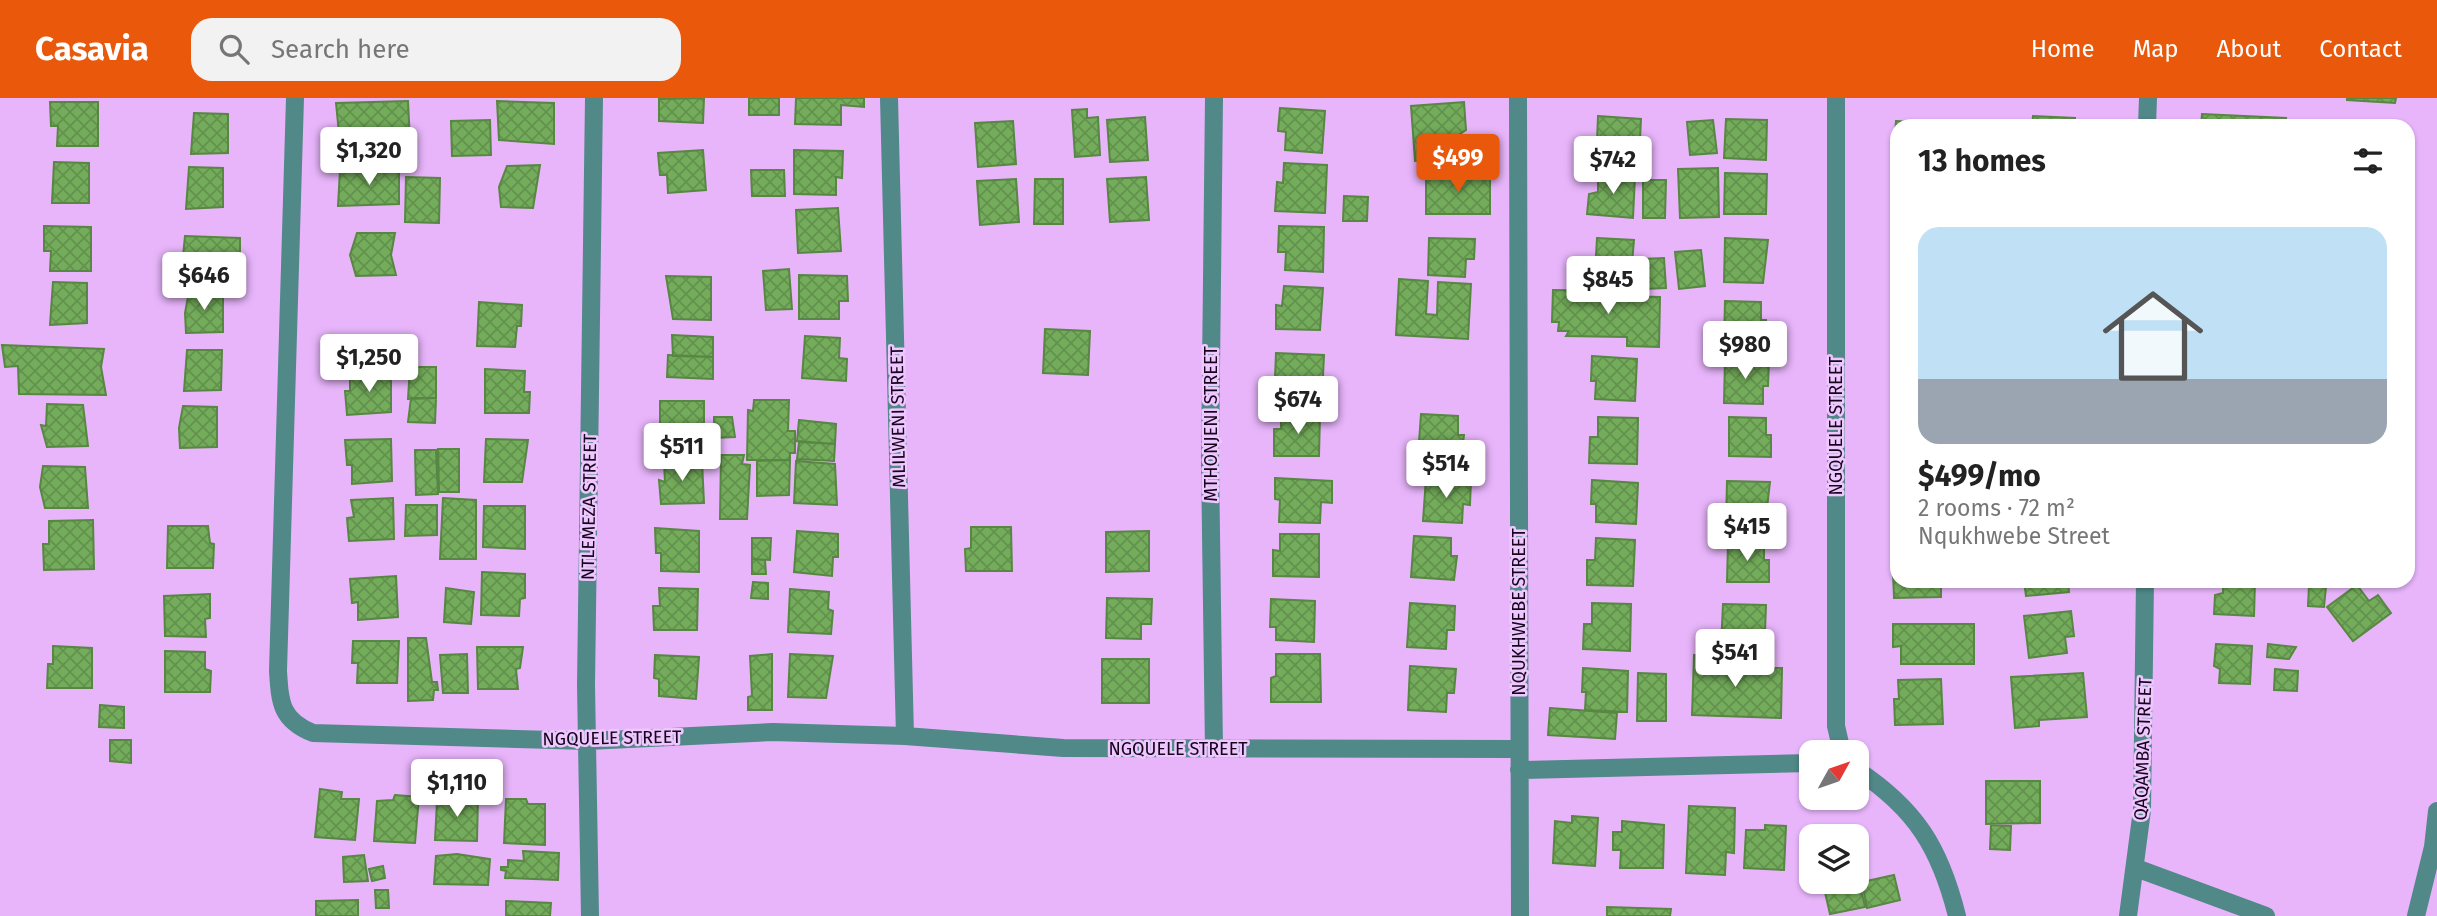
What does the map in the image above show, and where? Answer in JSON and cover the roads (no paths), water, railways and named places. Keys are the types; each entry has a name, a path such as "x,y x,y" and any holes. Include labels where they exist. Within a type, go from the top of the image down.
{"street":[{"name":"NGQUELE STREET","path":"295,98 278,671 280,695 286,714 295,725 313,733 588,741 773,733 905,736 1063,748 1519,749"},
{"name":"NTLEMEZA STREET","path":"590,916 588,741 594,98"},
{"name":"MLILWENI STREET","path":"890,98 905,736"},
{"name":"MTHONJENI STREET","path":"1214,98 1210,461 1214,749"},
{"name":"NQUKHWEBE STREET","path":"1518,98 1520,916"},
{"name":"NGQUELE STREET","path":"1836,98 1836,726 1839,740"},
{"path":"2147,119 2148,98"},
{"name":"QAQAMBA STREET","path":"2128,916 2142,810 2145,588"},
{"path":"1520,770 1799,762"},
{"path":"1869,780 1910,813 1932,843 1948,880 1957,916"},
{"path":"2416,916 2433,847 2437,811"},
{"path":"2136,868 2266,916"}]}
